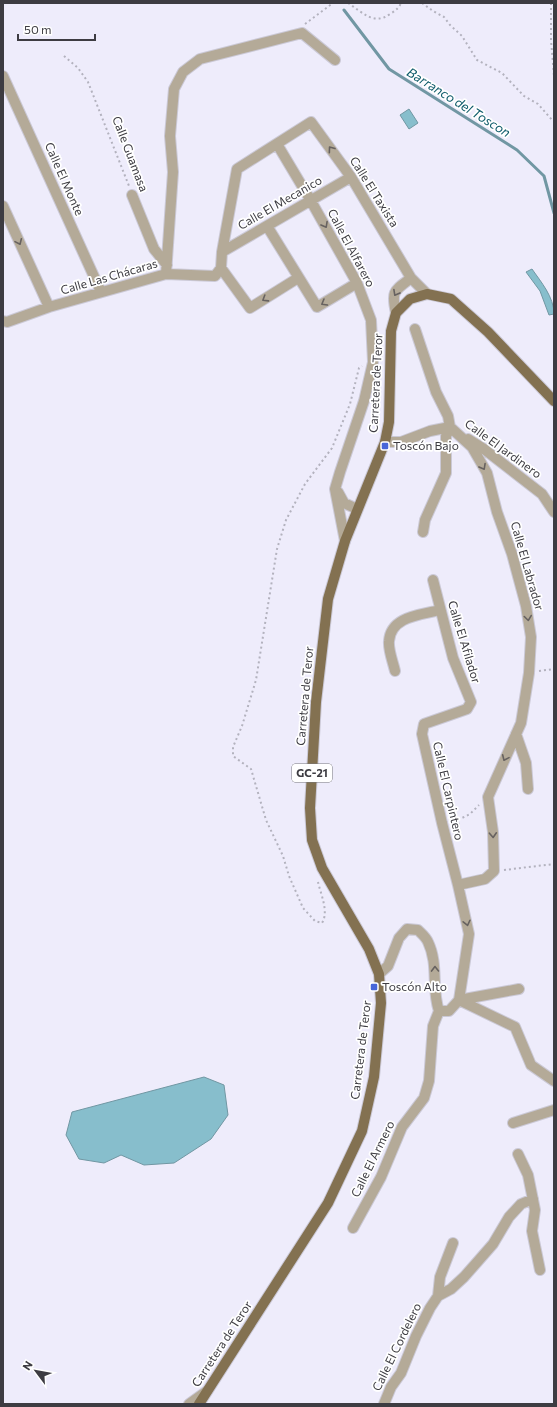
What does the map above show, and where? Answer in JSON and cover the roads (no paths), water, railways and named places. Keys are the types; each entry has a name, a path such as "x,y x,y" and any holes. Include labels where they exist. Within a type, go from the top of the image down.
{"main road":[{"path":"396,313 410,299 427,294 451,299 488,332 554,401"},
{"name":"Carretera de Teror","path":"200,1404 328,1203 362,1132 374,1077 381,1003 379,974 369,949 322,868 312,840 310,808 316,702 328,599 345,541 385,442 389,422 391,331 396,313"}],"street":[{"path":"167,269 173,172 170,136 174,89 183,72 200,59 302,33 335,60"},
{"name":"Calle El Monte","path":"3,76 100,292"},
{"name":"Calle El Taxista","path":"277,144 311,122 352,177 411,278 427,294"},
{"path":"277,144 237,169 222,252 221,268 250,308 298,278"},
{"name":"Calle El Alfarero","path":"277,144 311,200 357,283 371,320 373,362 364,401 340,472 336,489 345,541"},
{"name":"Calle El Mecanico","path":"222,252 352,177"},
{"name":"Calle Guamasa","path":"132,195 154,249 167,269"},
{"path":"3,206 49,307"},
{"path":"267,226 317,307 357,283"},
{"name":"Calle Las Chácaras","path":"3,322 100,292 167,269 215,276 221,268"},
{"path":"396,313 393,298 397,289 411,278"},
{"path":"415,329 436,392 448,416 450,427 446,436 446,473 425,520 422,532"},
{"path":"385,442 401,442 430,431 450,427"},
{"name":"Calle El Jardinero","path":"450,427 484,449 542,494 554,512"},
{"name":"Calle El Labrador","path":"450,427 472,447 487,473 497,512 512,554 526,606 531,637 521,723 488,797 493,832 494,871 485,879 458,885"},
{"path":"336,489 344,503 357,510"},
{"name":"Calle El Afilador","path":"433,580 453,658 471,702 467,709"},
{"path":"395,671 389,642 392,629 404,619 440,610"},
{"name":"Calle El Carpintero","path":"458,885 422,734 424,724 467,709"},
{"path":"516,734 526,763 528,790"},
{"path":"379,974 388,966 399,938 407,930 418,930 428,940 435,961 436,1002 439,1011 449,1011 459,1000 469,934 458,885"},
{"path":"459,1000 519,989"},
{"path":"459,1000 515,1027 531,1065 554,1081"},
{"name":"Calle El Armero","path":"353,1228 381,1178 402,1127 424,1098 429,1081 433,1026 439,1011"},
{"path":"512,1123 554,1110"},
{"path":"518,1154 528,1174 535,1210 532,1231 540,1270"},
{"name":"Calle El Cordelero","path":"384,1404 391,1387 401,1373 416,1336 430,1308 438,1296 451,1289 464,1277 493,1244 509,1217 521,1204 533,1200"},
{"path":"438,1296 440,1277 453,1243"},
{"path":"189,1404 207,1391"}],"water":[{"path":"409,109 418,123 409,129 400,115"},
{"path":"532,269 543,284 552,302 554,314 549,315 540,291 526,272"},
{"path":"204,1077 224,1085 228,1115 211,1139 174,1163 144,1165 121,1155 104,1163 79,1159 66,1135 72,1112"}],"waterway":[{"name":"Barranco del Toscon","path":"344,10 389,69 517,150 544,176 554,213"}],"place":[{"name":"Toscón Bajo","path":"385,446"},
{"name":"Toscón Alto","path":"374,987"}]}
